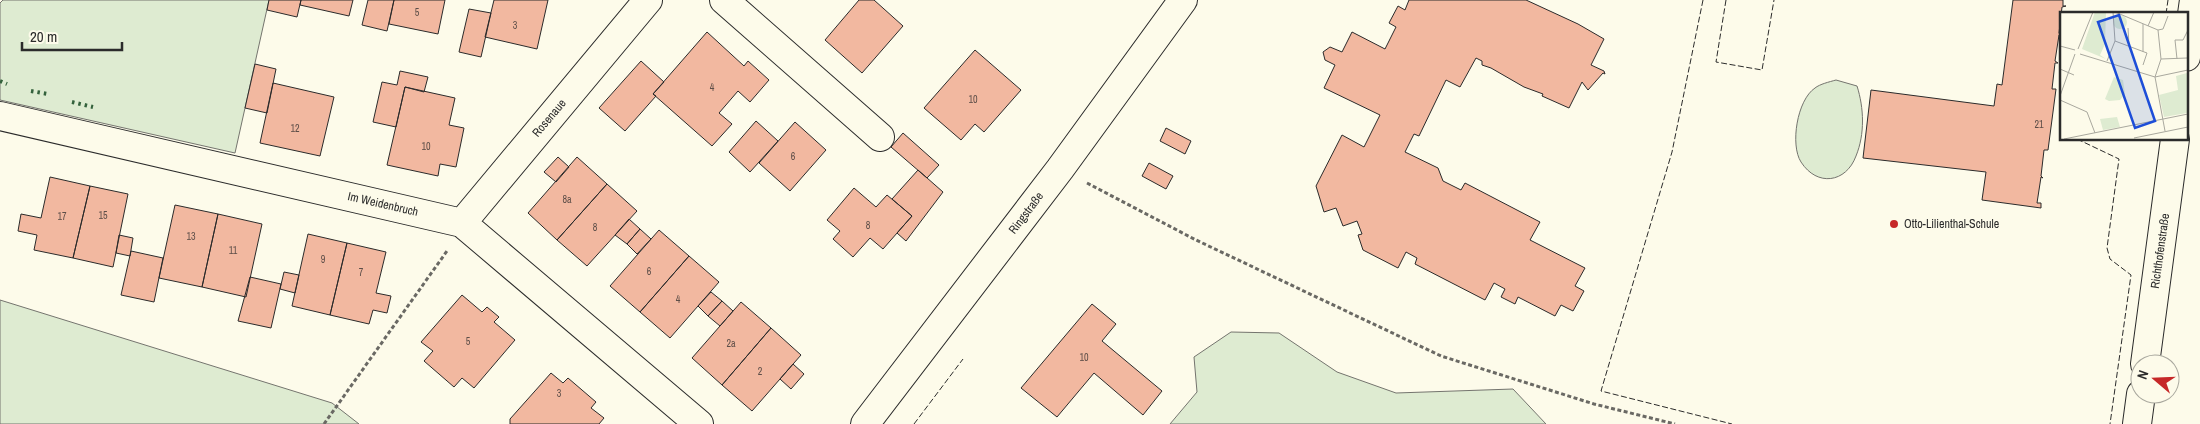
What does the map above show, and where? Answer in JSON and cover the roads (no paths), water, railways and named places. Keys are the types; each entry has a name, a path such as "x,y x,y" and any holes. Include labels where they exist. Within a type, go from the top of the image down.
{"street":[{"path":"724,0 880,136"},
{"name":"Ringstraße","path":"865,424 1060,169 1183,0"},
{"path":"2188,43 2194,0"},
{"name":"Rosenaue","path":"462,223 634,4"},
{"name":"Im Weidenbruch","path":"0,116 462,223 699,424"},
{"name":"Richthofenstraße","path":"2146,354 2175,140"},
{"path":"2137,424 2140,404"}],"place":[{"name":"Otto-Lilienthal-Schule","path":"1894,224"}]}
